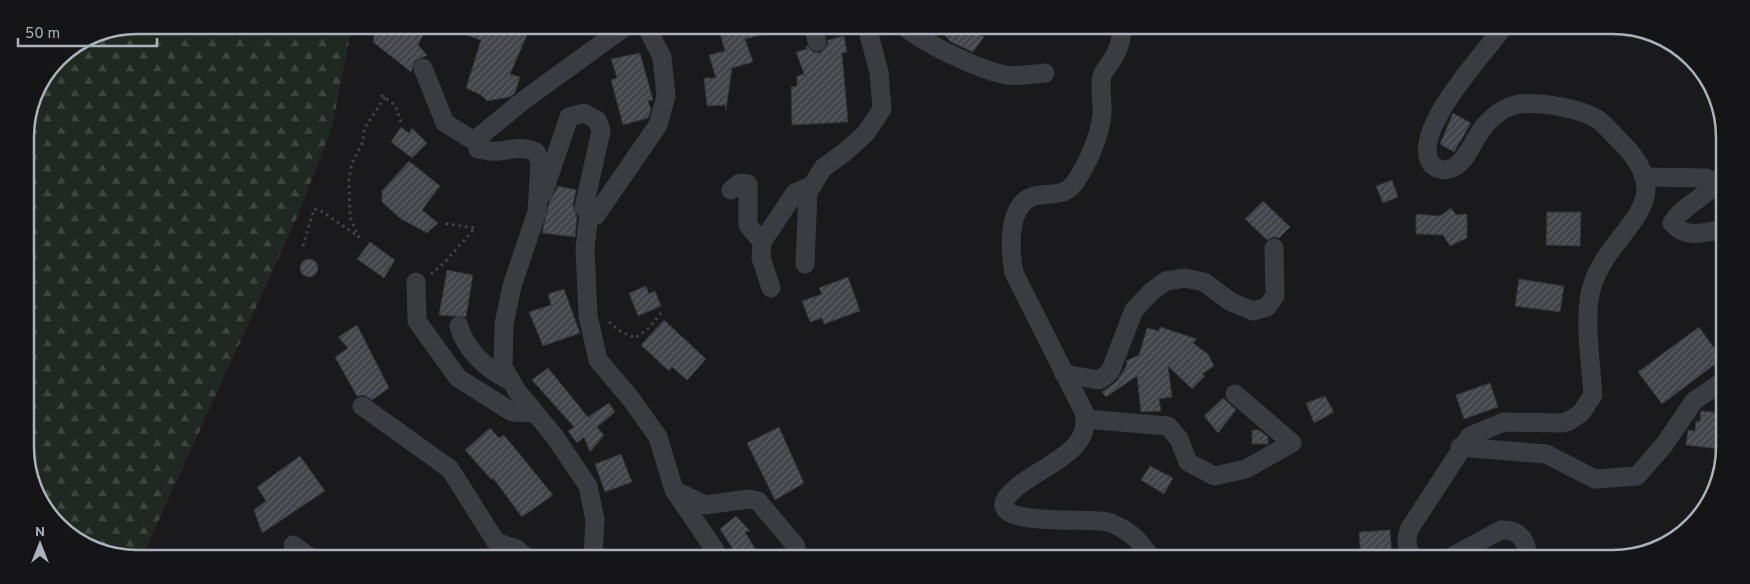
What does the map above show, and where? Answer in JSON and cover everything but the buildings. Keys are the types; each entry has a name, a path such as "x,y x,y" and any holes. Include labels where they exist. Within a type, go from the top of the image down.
{"street":[{"path":"476,142 481,135 524,100 615,34"},
{"path":"589,214 596,215 604,207 621,175 658,125 666,96 662,57 650,34"},
{"path":"805,264 808,192 823,168 866,133 882,109 879,72 869,34"},
{"path":"913,34 959,58 1007,76 1044,73"},
{"path":"1122,34 1118,48 1102,75 1102,112 1098,132 1077,179 1061,193 1028,199 1018,210 1015,217 1010,252 1014,274 1085,419 1085,432 1076,447 1022,483 1006,497 1006,508 1013,515 1036,520 1093,519 1106,522 1119,526 1135,537 1145,550"},
{"path":"1410,550 1406,543 1410,528 1460,448 1470,436 1504,422 1562,423 1576,417 1588,405 1593,395 1588,325 1590,292 1606,257 1630,226 1646,199 1644,177 1632,152 1599,120 1570,110 1537,104 1510,106 1494,116 1455,167 1442,170 1432,165 1426,150 1430,130 1451,94 1497,34"},
{"path":"423,68 445,123 476,142 478,149 497,152 515,148 529,148 536,152 540,163 536,212"},
{"path":"593,550 595,520 588,486 555,437 509,380 503,367 504,324 512,286 536,212 556,162 563,132 569,117 584,113 597,120 601,131 584,207 589,214 585,248 588,316 598,360 631,399 658,437 674,490 715,550"},
{"path":"1644,177 1707,178 1715,184 1708,193 1677,214 1672,223 1677,229 1695,235 1716,230"},
{"path":"731,190 740,183 748,184 746,206 748,225 762,242"},
{"path":"770,288 761,258 762,242 795,193 813,185"},
{"path":"1064,374 1099,380 1110,372 1134,310 1152,291 1166,281 1186,278 1204,282 1231,302 1253,311 1268,307 1274,296 1274,248"},
{"path":"416,282 417,321 458,378 512,412 535,413"},
{"path":"459,326 480,361 492,372 509,380"},
{"path":"1460,448 1546,454 1594,479 1637,476 1664,445 1694,401 1716,386"},
{"path":"1085,419 1168,426 1179,440 1188,462 1214,476 1246,469 1292,443 1235,394"},
{"path":"362,406 450,469 496,542 518,550"},
{"path":"674,490 706,505 749,499 758,502 795,545 796,550"},
{"path":"1464,550 1501,530 1507,529 1519,534 1527,550"}],"path":[{"path":"303,246 314,209 323,212 359,238 350,217 349,179 352,163 363,142 364,129 383,96 395,105 401,122"},
{"path":"416,282 444,263 475,228 442,223"},
{"path":"604,315 620,331 635,338 649,328 661,313"}],"green space":[{"path":"130,34 350,34 332,127 299,213 145,550 110,547 85,536 63,519 48,499 37,474 34,447 34,130 39,104 51,80 59,69 74,55 91,44 110,37"}]}
